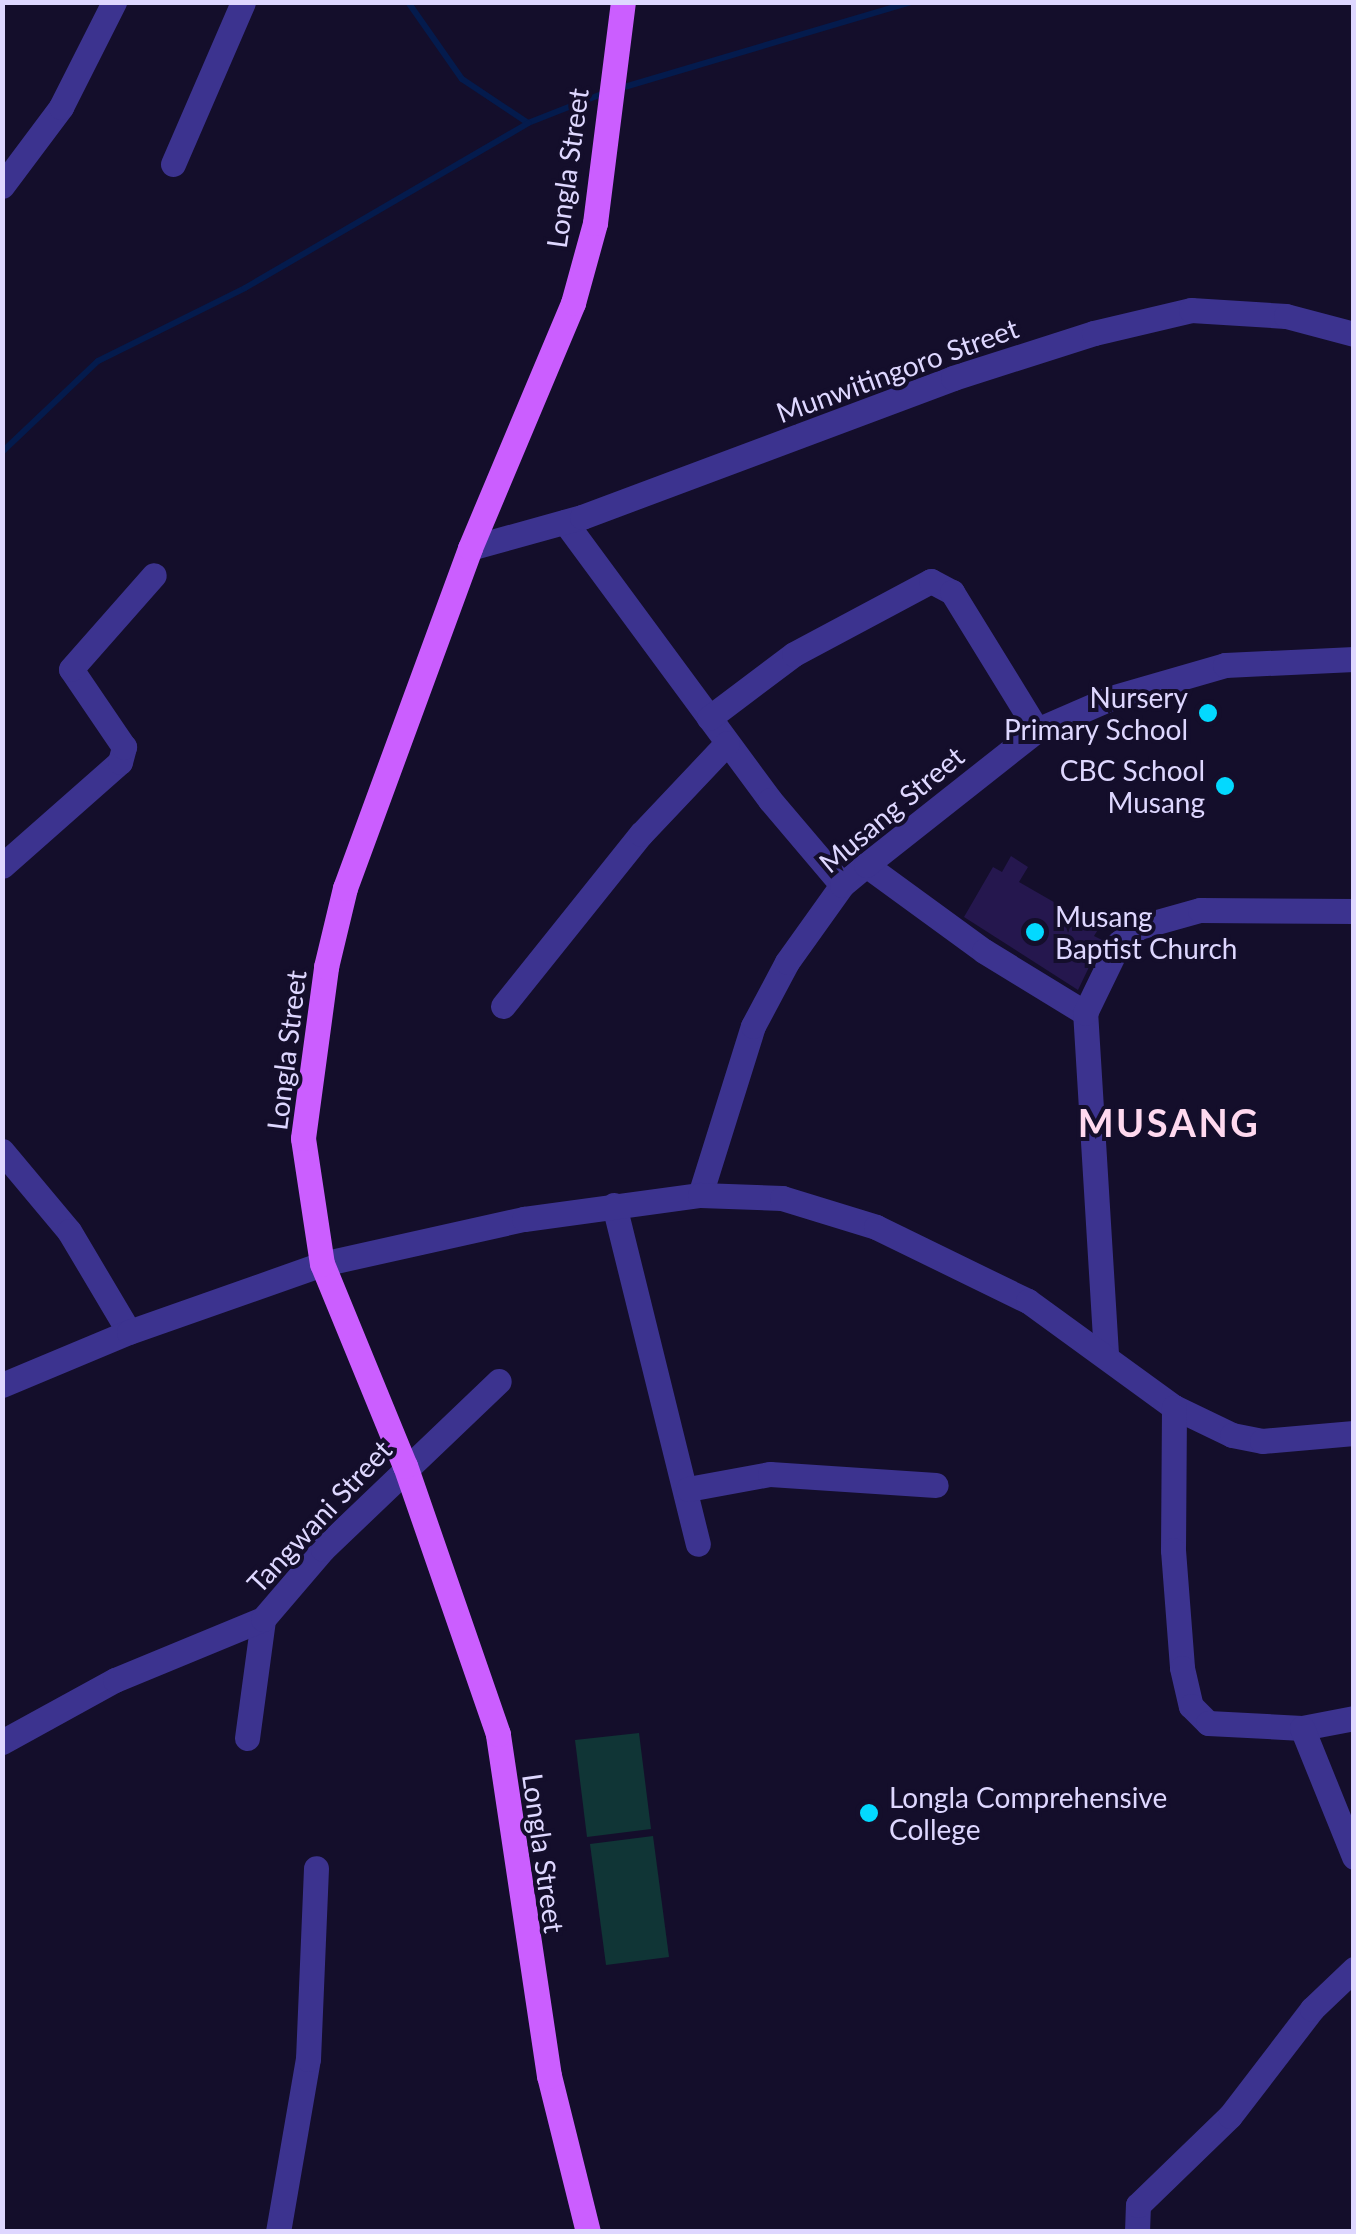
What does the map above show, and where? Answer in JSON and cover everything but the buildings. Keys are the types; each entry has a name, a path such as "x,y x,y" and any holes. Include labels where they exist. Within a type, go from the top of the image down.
{"main road":[{"name":"Longla Street","path":"588,2232 549,2076 498,1734 405,1466 322,1264 303,1138 326,967 345,888 470,548 573,303 595,224 612,61 623,2"}],"street":[{"path":"2,186 61,107 114,2"},
{"path":"172,164 243,2"},
{"name":"Munwitingoro Street","path":"470,548 565,522 952,378 1094,333 1191,310 1286,316 1354,334"},
{"path":"565,522 727,743 842,885"},
{"path":"2,866 120,762 124,747 71,669 154,575"},
{"path":"709,718 794,654 930,581 952,592 1037,730"},
{"name":"Musang Street","path":"700,1195 754,1026 787,962 842,885 866,865 1037,730 1110,698 1225,664 1354,659"},
{"path":"502,1006 641,834 727,743"},
{"path":"866,865 984,951 1085,1014"},
{"path":"1106,1354 1085,1014 1119,943 1169,916 1200,910 1354,911"},
{"path":"2,1151 69,1231 129,1332"},
{"path":"2,1386 129,1332 322,1264 614,1205 700,1195 782,1198 876,1226 1028,1301 1174,1407 1232,1436 1262,1442 1354,1433"},
{"path":"614,1205 688,1489 698,1544"},
{"name":"Tangwani Street","path":"2,1742 115,1680 263,1619 405,1466 499,1381"},
{"path":"1174,1407 1173,1550 1182,1668 1191,1706 1208,1723 1302,1728 1354,1718"},
{"path":"688,1489 770,1474 936,1485"},
{"path":"247,1738 263,1619"},
{"path":"1302,1728 1354,1857"},
{"path":"278,2232 308,2059 316,1868"},
{"path":"1137,2232 1138,2205 1230,2116 1312,2008 1354,1969"}],"green space":[{"path":"639,1733 651,1829 587,1837 575,1740"},
{"path":"653,1836 669,1957 606,1965 590,1844"}],"waterway":[{"path":"408,2 462,79 528,123 604,93"},
{"path":"621,88 912,2"},
{"path":"2,452 98,361 245,288 528,123"}],"place":[{"name":"Nursery Primary School","path":"1208,713"},
{"name":"CBC School Musang","path":"1225,786"},
{"name":"Musang Baptist Church","path":"1035,932"},
{"name":"Longla Comprehensive College","path":"869,1813"}],"district":[{"name":"MUSANG","path":"1169,1123"}]}
